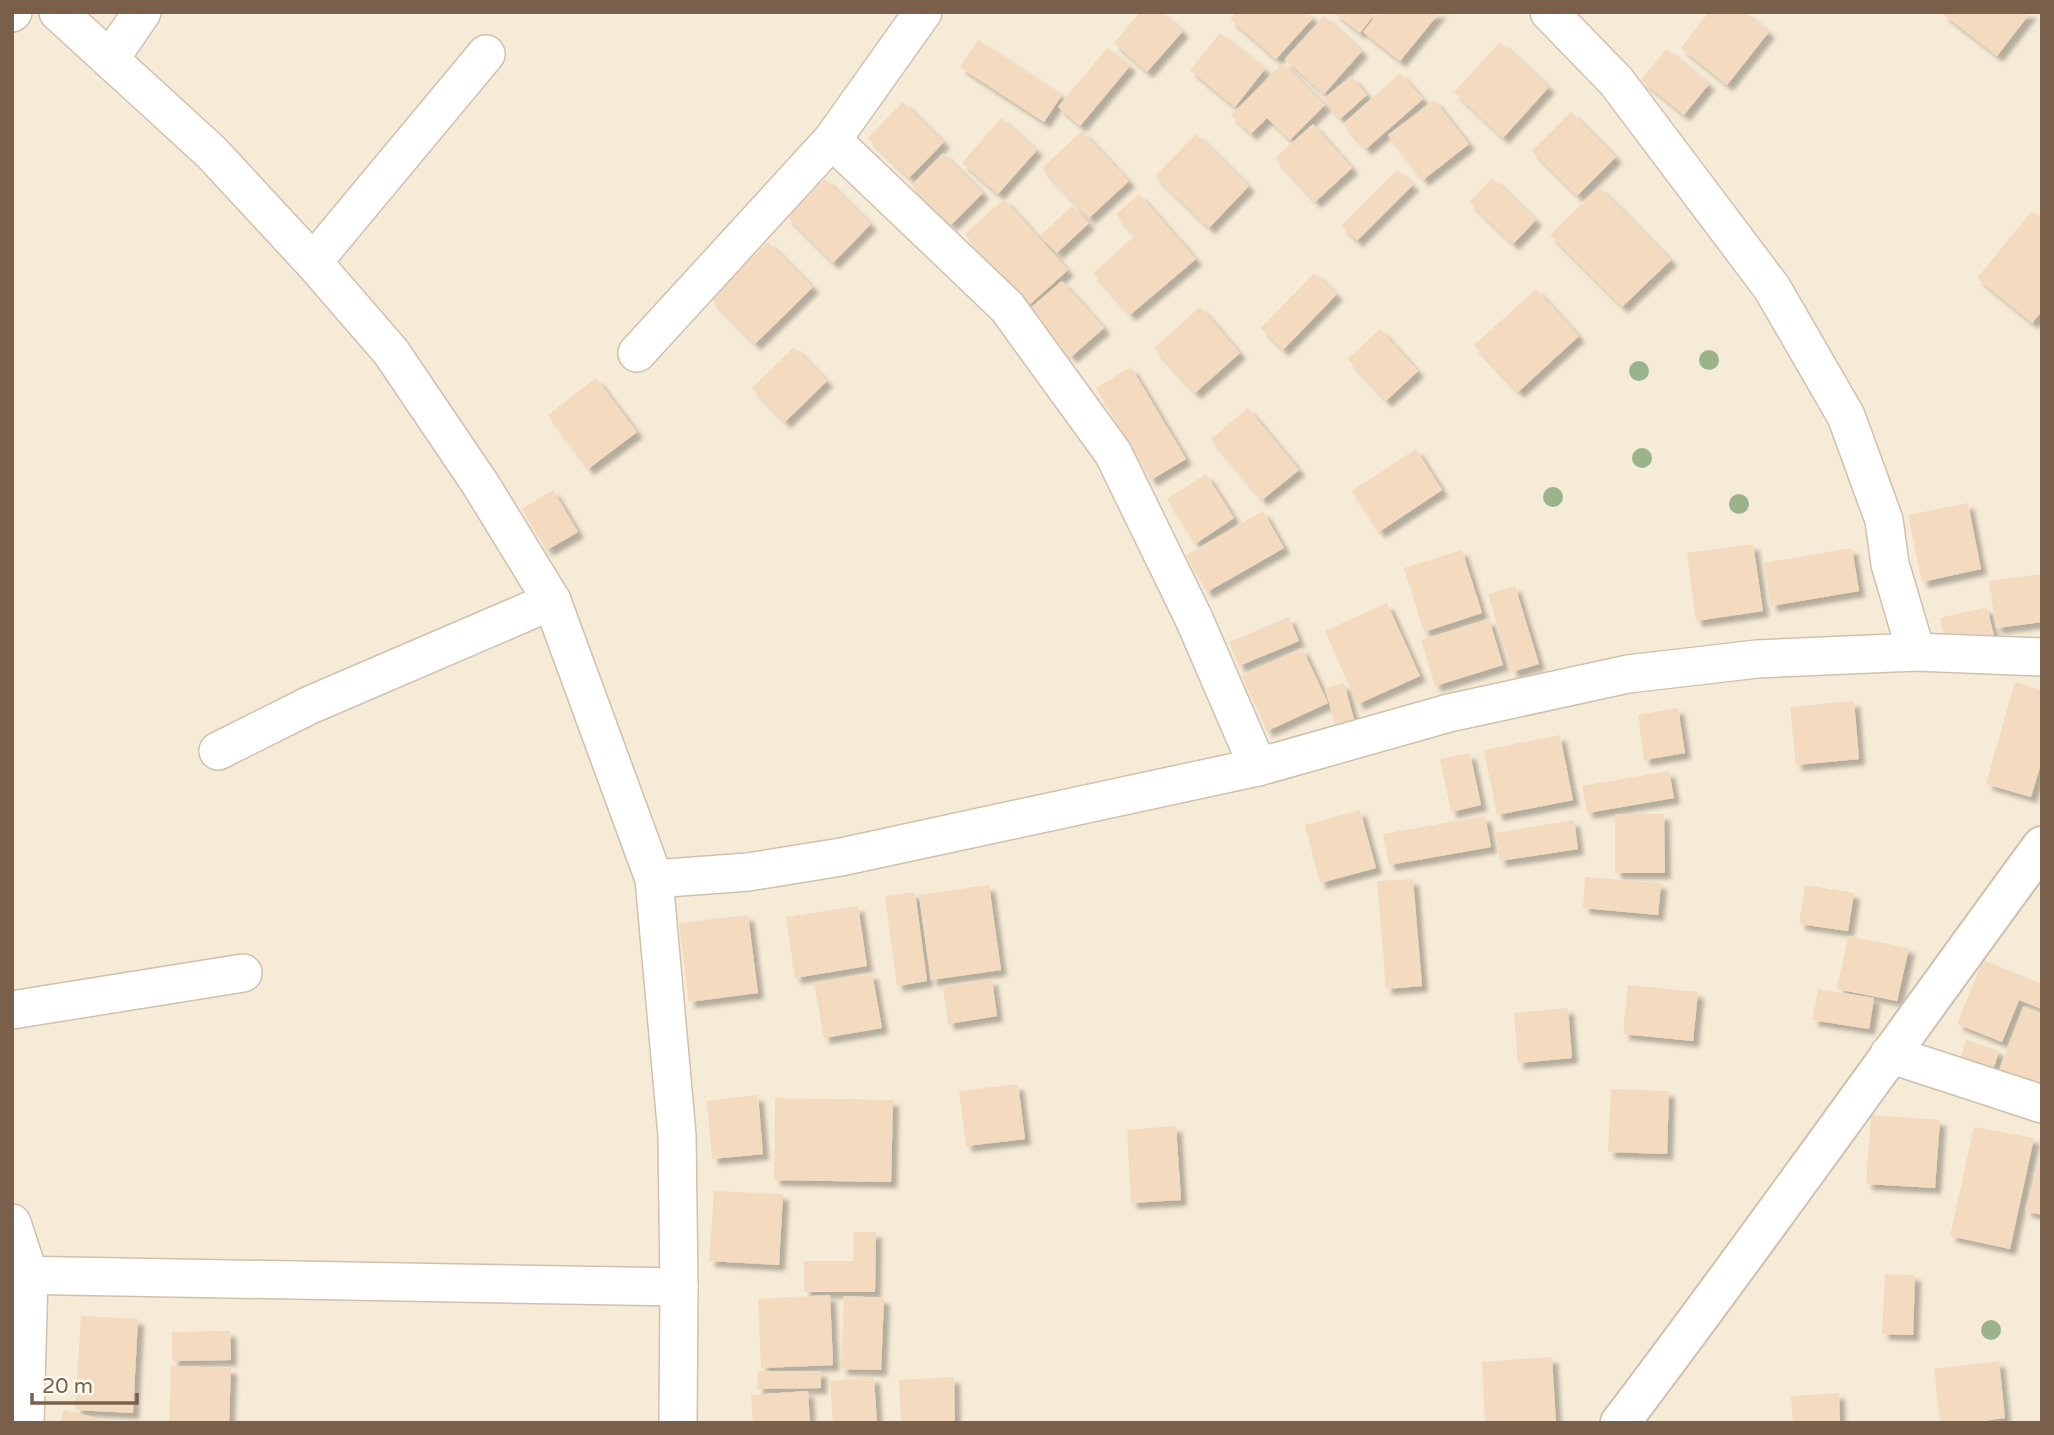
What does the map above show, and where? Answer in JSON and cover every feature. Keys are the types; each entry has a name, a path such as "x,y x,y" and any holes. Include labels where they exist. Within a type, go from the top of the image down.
{"street":[{"path":"58,12 211,152 313,262 390,352 481,485 552,601 654,879 677,1135 680,1287 678,1423"},
{"path":"110,59 142,12"},
{"path":"637,353 832,140 923,12"},
{"path":"1549,12 1616,81 1772,288 1846,416 1884,520 1890,564 1916,652"},
{"path":"313,262 486,54"},
{"path":"832,140 1007,307 1113,453 1195,619 1258,767"},
{"path":"218,751 310,705 552,601"},
{"path":"654,879 748,872 841,857 1258,767 1450,713 1628,674 1758,659 1916,652 2042,657"},
{"path":"1620,1423 1728,1280 2042,846"},
{"path":"12,1010 243,973"},
{"path":"1889,1054 2042,1104"},
{"path":"12,1223 20,1275 24,1423"},
{"path":"20,1275 680,1287"}],"shaded area":[{"path":"12,12 2042,12 2042,1423 12,1423"}],"building":[{"path":"1140,12 1161,12 1183,31 1147,72 1114,43"},
{"path":"1236,12 1306,12 1313,18 1276,59 1230,19"},
{"path":"1333,12 1376,12 1360,33"},
{"path":"1379,12 1440,12 1400,61 1363,32"},
{"path":"1709,12 1745,12 1769,32 1727,85 1681,48"},
{"path":"2031,12 1997,56 1943,14"},
{"path":"1324,16 1362,51 1324,94 1285,59"},
{"path":"1220,33 1265,69 1235,107 1190,70"},
{"path":"978,40 1062,95 1044,122 960,67"},
{"path":"1500,42 1549,87 1503,138 1454,92"},
{"path":"1107,48 1130,66 1080,126 1058,107"},
{"path":"1666,49 1709,84 1684,115 1641,80"},
{"path":"1283,63 1325,105 1290,140 1267,118 1251,134 1231,115"},
{"path":"1400,73 1423,99 1366,149 1343,124"},
{"path":"1351,76 1367,95 1340,119 1323,99"},
{"path":"1434,100 1469,144 1423,180 1388,135"},
{"path":"903,102 944,142 909,178 868,138"},
{"path":"1571,112 1616,157 1577,196 1532,151"},
{"path":"1001,118 1037,150 998,194 962,163"},
{"path":"1313,124 1352,168 1315,202 1275,158"},
{"path":"1082,131 1129,181 1089,218 1042,168"},
{"path":"1196,134 1249,186 1209,228 1155,176"},
{"path":"943,153 983,193 951,225 911,186"},
{"path":"1397,170 1413,185 1357,241 1341,226"},
{"path":"1492,178 1536,220 1513,244 1469,202"},
{"path":"825,179 871,224 833,263 787,217"},
{"path":"1599,187 1671,260 1622,307 1550,235"},
{"path":"1139,194 1196,259 1130,315 1093,273 1135,236 1116,214"},
{"path":"1004,199 1068,270 1028,306 965,234"},
{"path":"1072,206 1089,223 1057,253 1040,236"},
{"path":"2032,211 2042,219 2042,311 2032,323 1977,278"},
{"path":"768,242 813,287 755,344 711,299"},
{"path":"1314,273 1337,294 1283,350 1261,328"},
{"path":"1062,281 1104,328 1071,357 1029,309"},
{"path":"1536,289 1579,336 1518,392 1474,345"},
{"path":"1200,307 1240,353 1195,393 1154,348"},
{"path":"1380,329 1418,371 1386,401 1348,359"},
{"path":"794,347 827,381 785,422 752,388"},
{"path":"1131,367 1186,459 1151,480 1096,388"},
{"path":"596,378 637,432 588,469 548,415"},
{"path":"1248,408 1299,470 1262,500 1211,439"},
{"path":"1416,449 1442,490 1379,532 1352,491"},
{"path":"1206,474 1234,518 1195,544 1167,499"},
{"path":"553,490 578,532 547,550 522,509"},
{"path":"1968,503 1981,569 1922,582 1908,515"},
{"path":"1263,511 1284,548 1207,592 1186,555"},
{"path":"1753,544 1763,611 1696,621 1687,553"},
{"path":"1852,548 1859,591 1771,606 1764,563"},
{"path":"1462,550 1482,613 1424,632 1404,568"},
{"path":"2042,574 2042,622 1996,628 1989,581"},
{"path":"1515,586 1539,664 1512,672 1488,594"},
{"path":"1387,603 1420,676 1358,704 1325,631"},
{"path":"1987,607 1994,636 1947,647 1940,618"},
{"path":"1289,617 1299,641 1239,666 1229,642"},
{"path":"1489,619 1503,665 1435,686 1421,640"},
{"path":"1302,648 1328,703 1267,731 1242,676"},
{"path":"2015,682 2042,690 2042,760 2031,797 1986,784"},
{"path":"1344,683 1357,730 1338,735 1325,688"},
{"path":"1854,701 1859,759 1796,765 1790,707"},
{"path":"1678,708 1685,753 1644,760 1638,715"},
{"path":"1560,735 1573,800 1497,815 1484,750"},
{"path":"1470,753 1481,805 1451,812 1440,759"},
{"path":"1669,771 1674,798 1587,813 1582,786"},
{"path":"1360,810 1376,868 1320,883 1305,825"},
{"path":"1615,814 1664,814 1665,873 1615,873"},
{"path":"1485,816 1491,847 1389,865 1383,834"},
{"path":"1574,820 1578,849 1500,861 1495,833"},
{"path":"1585,877 1661,883 1658,915 1583,908"},
{"path":"1413,879 1422,986 1386,989 1377,881"},
{"path":"989,885 1001,970 931,980 919,895"},
{"path":"1805,885 1854,893 1848,931 1799,924"},
{"path":"915,892 927,981 897,986 885,896"},
{"path":"858,906 867,966 795,978 786,917"},
{"path":"748,915 758,993 689,1002 679,923"},
{"path":"1848,936 1909,948 1897,1001 1837,989"},
{"path":"1983,960 2042,984 2042,1009 2019,1000 2002,1042 1957,1024"},
{"path":"872,973 882,1028 824,1038 814,983"},
{"path":"992,979 997,1016 948,1024 943,986"},
{"path":"1628,985 1698,992 1693,1041 1623,1034"},
{"path":"1818,989 1874,998 1869,1029 1812,1020"},
{"path":"2023,1007 2042,1014 2042,1098 1995,1081"},
{"path":"1568,1008 1572,1058 1518,1063 1514,1013"},
{"path":"1966,1040 1999,1051 1991,1077 1958,1067"},
{"path":"1018,1084 1025,1139 966,1146 959,1091"},
{"path":"1611,1089 1669,1091 1667,1154 1608,1152"},
{"path":"758,1095 763,1154 712,1159 707,1101"},
{"path":"775,1098 893,1100 891,1182 774,1180"},
{"path":"1871,1115 1940,1120 1935,1188 1866,1184"},
{"path":"1176,1126 1181,1200 1131,1203 1127,1130"},
{"path":"1974,1127 2034,1138 2010,1249 1950,1236"},
{"path":"2042,1154 2042,1215 2025,1211"},
{"path":"714,1191 783,1194 779,1265 709,1261"},
{"path":"854,1232 876,1232 875,1292 804,1292 804,1261 853,1261"},
{"path":"1885,1274 1915,1275 1913,1335 1882,1334"},
{"path":"830,1295 833,1365 761,1368 758,1299"},
{"path":"844,1296 884,1298 881,1370 841,1369"},
{"path":"81,1316 138,1319 133,1413 75,1410"},
{"path":"230,1331 231,1360 172,1361 172,1332"},
{"path":"1552,1357 1556,1423 1485,1423 1482,1362"},
{"path":"1999,1361 2005,1418 1940,1423 1934,1369"},
{"path":"171,1366 231,1368 229,1423 169,1423"},
{"path":"758,1371 821,1371 821,1388 757,1389"},
{"path":"874,1377 877,1423 833,1423 830,1381"},
{"path":"954,1377 955,1423 901,1423 899,1380"},
{"path":"808,1391 810,1423 753,1423 751,1395"},
{"path":"1839,1393 1840,1423 1793,1423 1791,1396"},
{"path":"64,1410 112,1422 112,1423 60,1423"}]}
